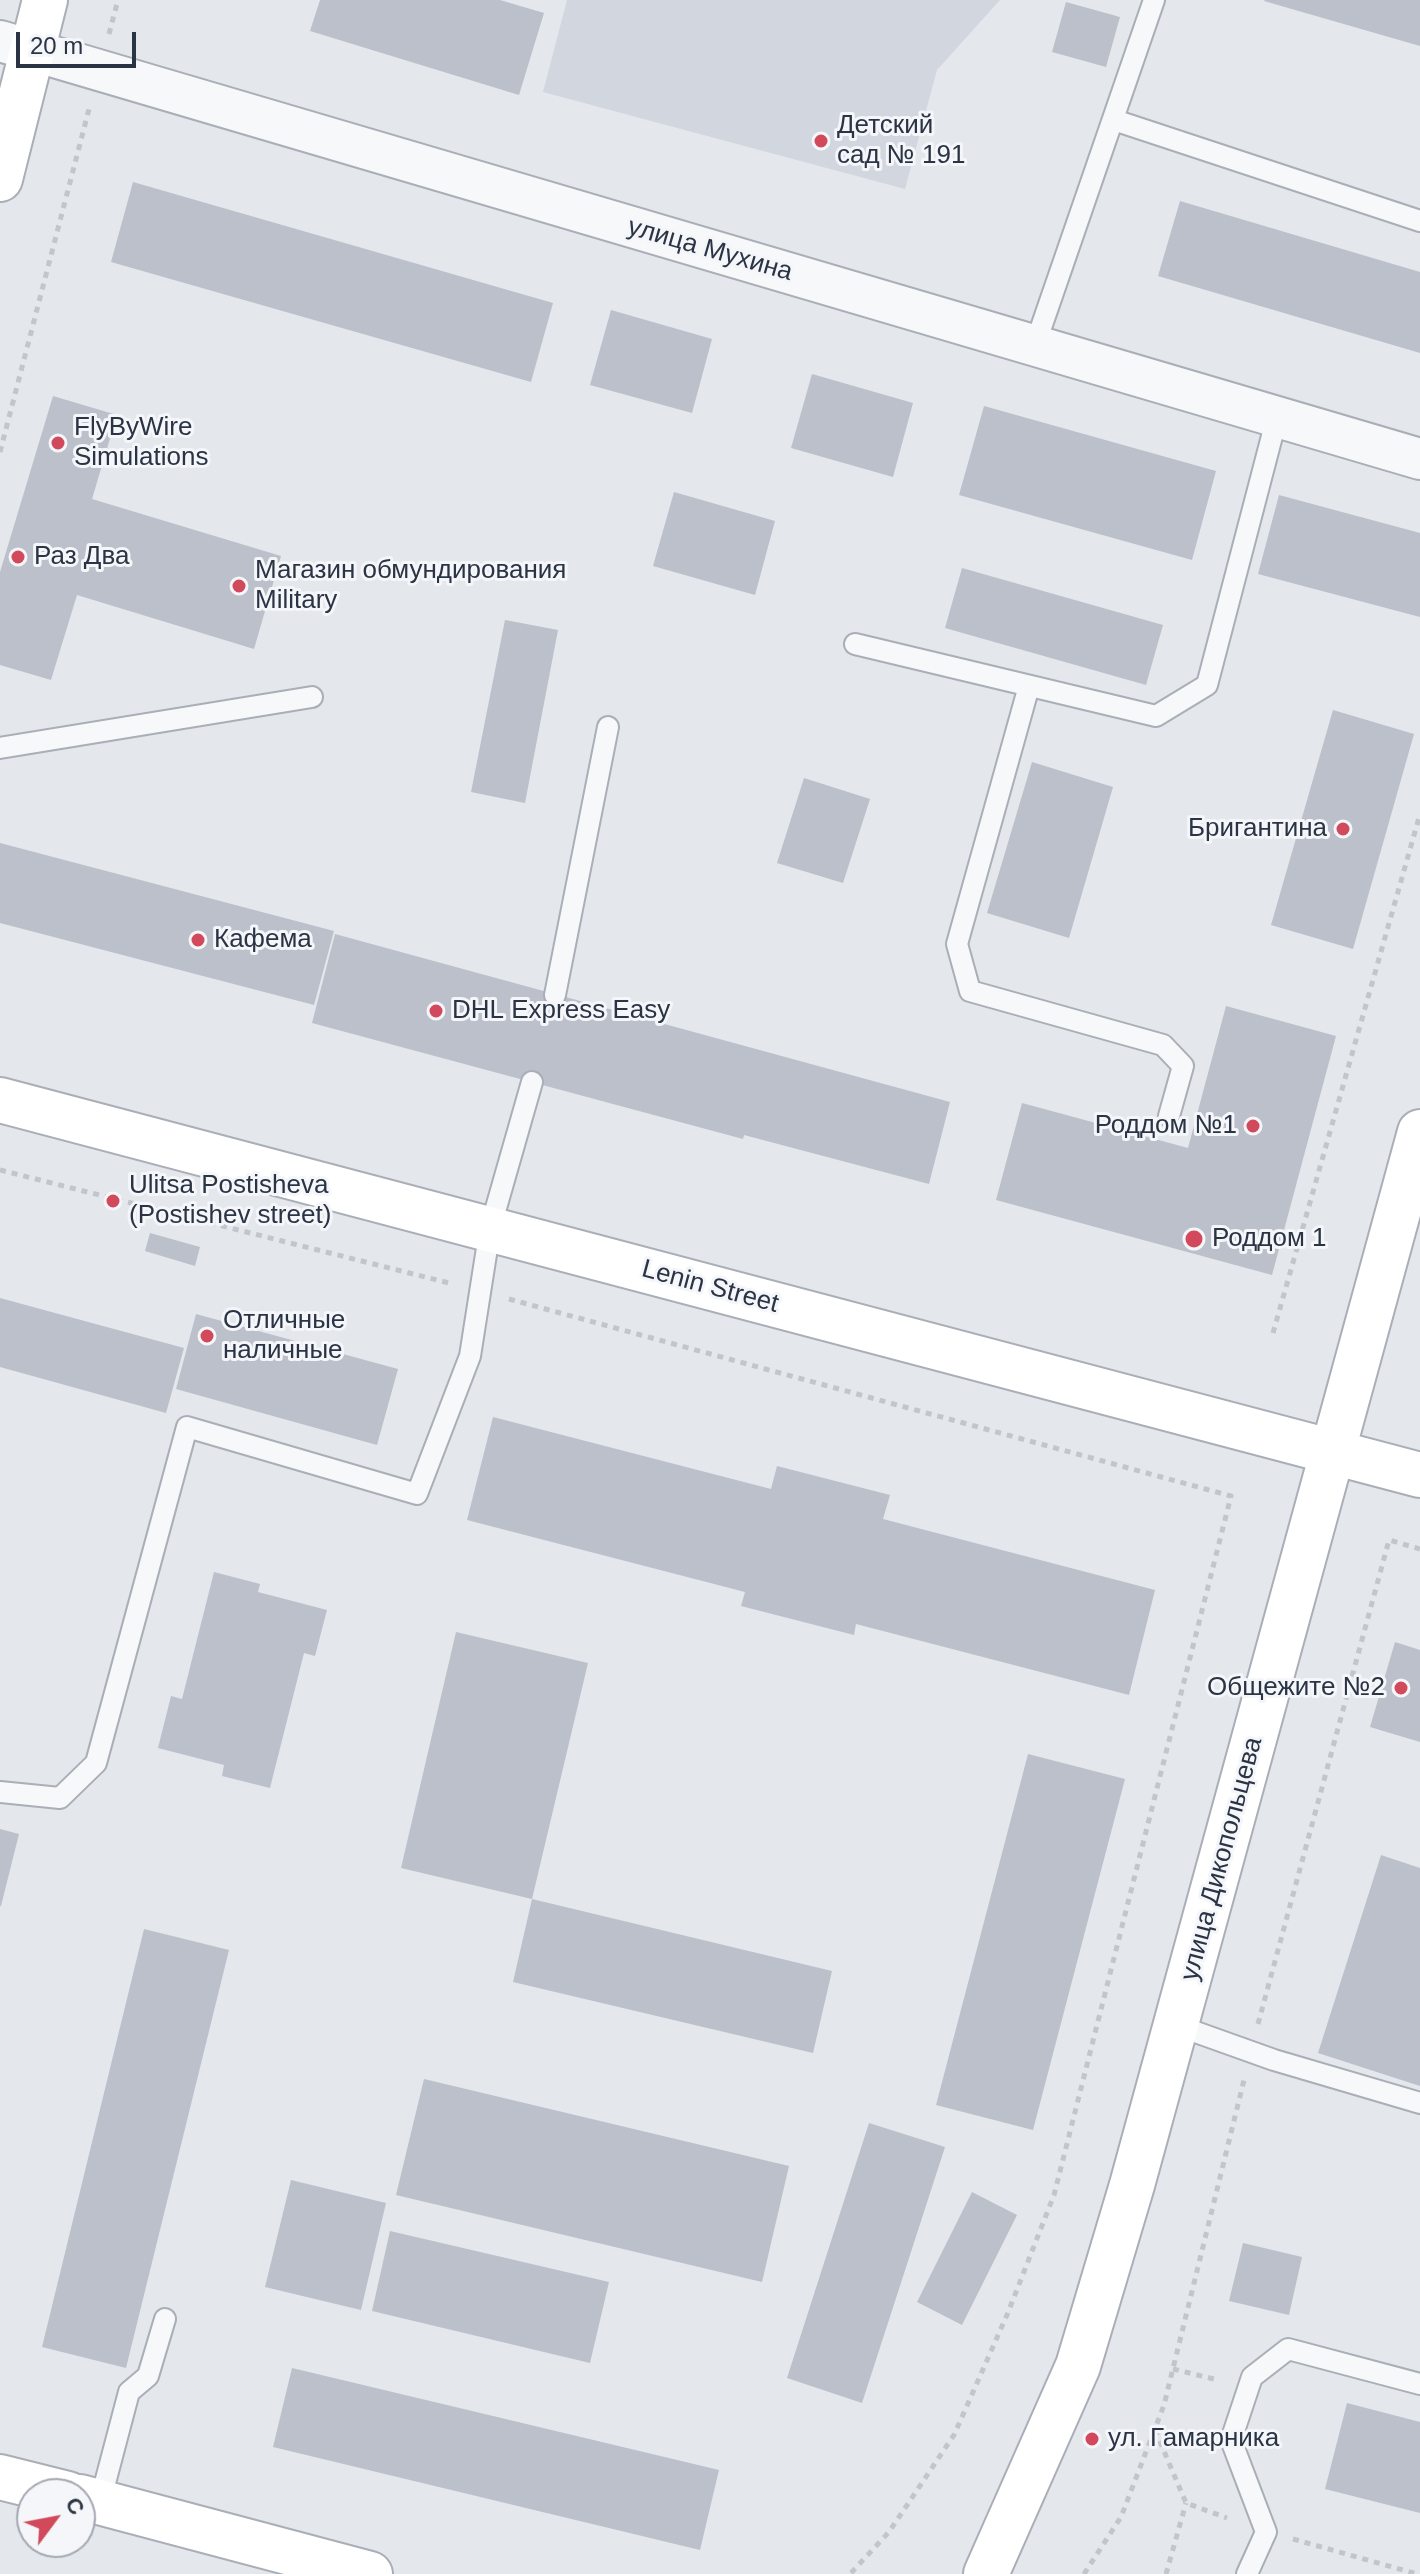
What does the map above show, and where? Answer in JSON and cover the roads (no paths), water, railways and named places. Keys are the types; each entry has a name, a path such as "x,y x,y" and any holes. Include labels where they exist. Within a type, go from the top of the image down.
{"main road":[{"path":"0,179 15,46 45,0"},
{"name":"Lenin Street","path":"0,1100 1420,1475"},
{"name":"улица Дикопольцева","path":"986,2574 1078,2366 1176,2025 1420,1132"},
{"path":"96,2501 370,2574"}],"street":[{"name":"улица Мухина","path":"15,46 1420,459"}],"lane":[{"path":"1035,345 1154,0"},
{"path":"1114,120 1420,221"},
{"path":"855,644 1156,716 1207,685 1277,417"},
{"path":"1029,686 957,944 970,991 1163,1045 1183,1066 1169,1116"},
{"path":"0,748 312,697"},
{"path":"555,995 608,727"},
{"path":"0,1792 60,1798 96,1763 187,1427 417,1494 470,1356 490,1229 532,1082"},
{"path":"1176,2025 1274,2060 1420,2103"},
{"path":"92,2478 129,2392 148,2376 165,2319"},
{"path":"1247,2574 1266,2532 1231,2440 1252,2377 1288,2349 1420,2384"}],"place":[{"name":"Детский сад № 191","path":"821,141"},
{"name":"FlyByWire Simulations","path":"58,443"},
{"name":"Раз Два","path":"18,557"},
{"name":"Магазин обмундирования Military","path":"239,586"},
{"name":"Бригантина","path":"1343,829"},
{"name":"Кафема","path":"198,940"},
{"name":"DHL Express Easy","path":"436,1011"},
{"name":"Роддом №1","path":"1253,1126"},
{"name":"Ulitsa Postisheva (Postishev street)","path":"113,1201"},
{"name":"Роддом 1","path":"1194,1239"},
{"name":"Отличные наличные","path":"207,1336"},
{"name":"Общежите №2","path":"1401,1688"},
{"name":"ул. Гамарника","path":"1092,2439"}]}
